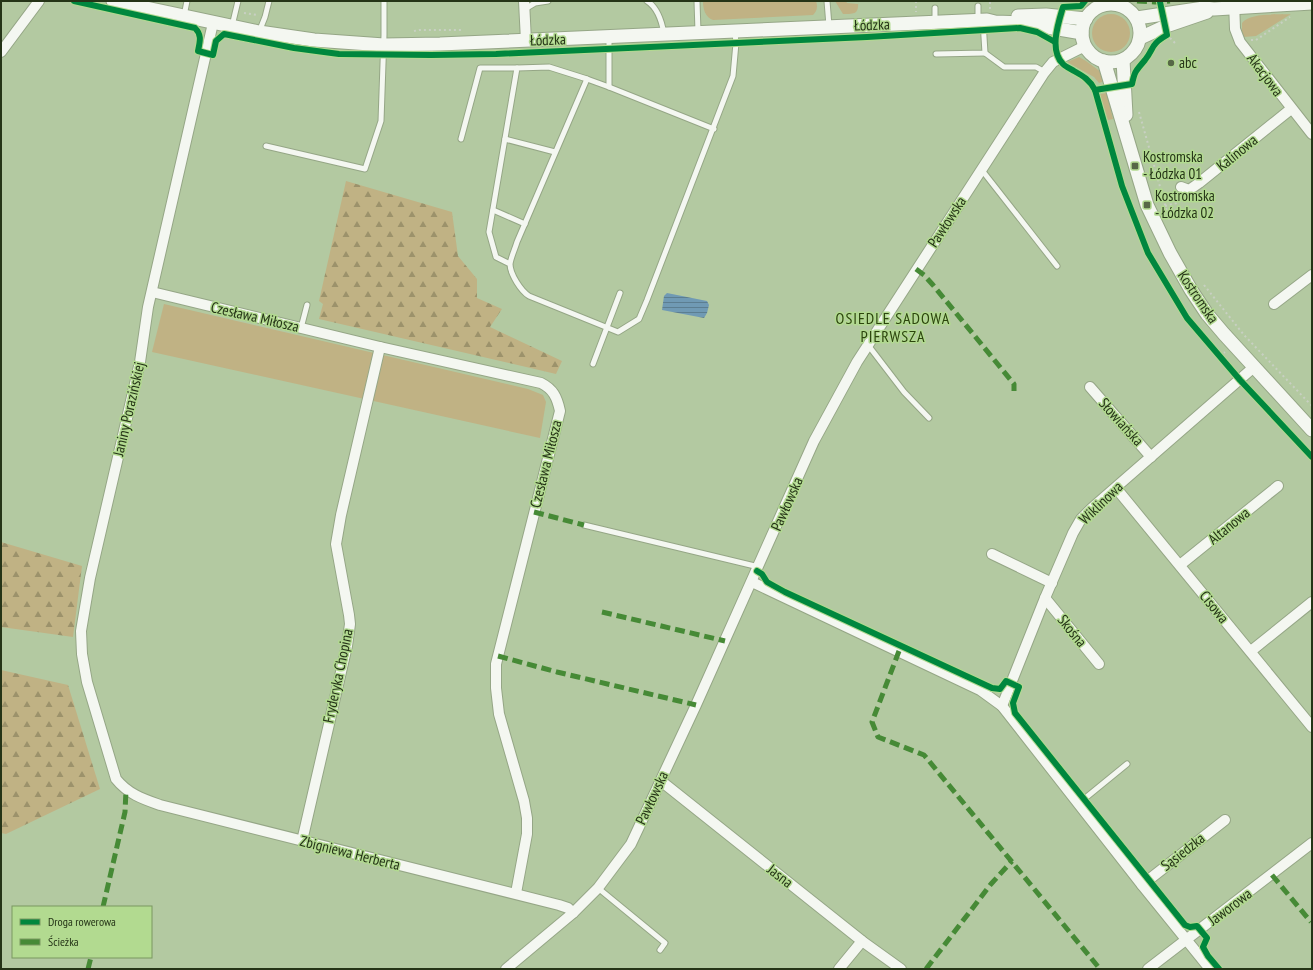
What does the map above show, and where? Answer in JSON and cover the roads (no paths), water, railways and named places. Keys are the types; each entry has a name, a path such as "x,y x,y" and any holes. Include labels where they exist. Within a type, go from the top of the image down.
{"main road":[{"name":"Łódzka","path":"113,1 258,32 314,40 384,45 664,35 935,22 982,15 995,17 1039,15 1086,18"},
{"path":"1114,2 1129,9 1137,18 1141,31 1138,44 1132,53 1123,60 1117,62 1104,61 1091,54 1085,46 1082,33 1086,18 1094,9 1114,2"},
{"path":"1140,38 1166,26 1200,16 1214,9 1234,5 1312,3"},
{"path":"1137,18 1178,11 1204,8 1214,9"},
{"name":"Łódzka","path":"982,15 996,22 1024,23 1082,33"},
{"name":"Kostromska","path":"1123,60 1127,137"},
{"name":"Kostromska","path":"1104,61 1147,205 1170,253 1206,314 1312,430"}],"street":[{"path":"1,52 38,1"},
{"path":"524,5 526,40"},
{"name":"Akacjowa","path":"1234,5 1235,29 1240,42 1312,134"},
{"name":"Janiny Porazińskiej","path":"126,790 116,779 87,682 82,654 81,631 90,578 140,362 148,307 214,23"},
{"name":"Pawłowska","path":"506,969 573,913 598,888 631,844 759,567 814,441 857,362 1045,72 1053,62 1085,46"},
{"name":"Kalinowa","path":"1185,189 1199,183 1291,109"},
{"path":"1274,304 1312,275"},
{"name":"Czesława Miłosza","path":"152,292 380,347 541,383 548,386 554,392 560,411 496,664 496,688 499,714 524,801 527,818 527,834 516,893"},
{"name":"Fryderyka Chopina","path":"302,841 347,646 350,624 336,544 341,515 380,347"},
{"name":"Wiklinowa","path":"1002,706 1045,598 1073,533 1081,519 1151,456 1254,368"},
{"name":"Słowiańska","path":"1090,387 1151,456"},
{"name":"Altanowa","path":"1180,565 1278,486"},
{"name":"Cisowa","path":"1116,488 1312,727"},
{"path":"992,554 1052,583"},
{"path":"752,582 980,690 1002,706 1142,885 1210,969"},
{"name":"Skośna","path":"1045,598 1099,664"},
{"path":"1250,651 1312,602"},
{"name":"Jasna","path":"661,781 862,941 901,969"},
{"name":"Zbigniewa Herberta","path":"126,790 140,798 160,805 516,893 565,906 573,913"},
{"name":"Sąsiedzka","path":"1142,885 1225,820"},
{"name":"Jaworowa","path":"1148,969 1312,843"},
{"path":"839,969 862,941"}],"lane":[{"path":"184,16 187,1"},
{"path":"232,27 238,1"},
{"path":"258,32 265,17 269,1"},
{"path":"266,146 365,169 381,121 384,1"},
{"path":"524,5 548,1"},
{"path":"647,1 653,6 663,24 664,35"},
{"path":"697,1 698,33"},
{"path":"827,1 829,27"},
{"path":"935,8 935,22"},
{"path":"982,15 985,53"},
{"path":"587,79 525,224 510,264 519,287 529,296 618,332 639,319 714,129 733,76 736,43 735,31"},
{"path":"609,37 610,87"},
{"path":"936,54 985,53 1004,67 1036,67 1045,72"},
{"path":"461,139 480,68 548,67 610,87 714,129"},
{"path":"510,264 496,257 489,232 517,68"},
{"path":"505,139 555,152"},
{"path":"981,169 1057,266"},
{"path":"493,210 525,224"},
{"path":"593,364 620,293"},
{"path":"301,328 307,304"},
{"path":"868,345 904,392 929,418"},
{"path":"584,525 759,567"},
{"path":"1078,804 1127,764"},
{"path":"598,888 665,943 660,950"}],"water":[{"path":"667,293 707,301 709,305 707,313 704,318 662,310 664,296"}],"place":[{"name":"abc","path":"1171,63"},
{"name":"Kostromska - Łódzka 01","path":"1135,166"},
{"name":"Kostromska - Łódzka 02","path":"1147,205"}],"district":[{"name":"OSIEDLE SADOWA PIERWSZA","path":"893,327"}]}
